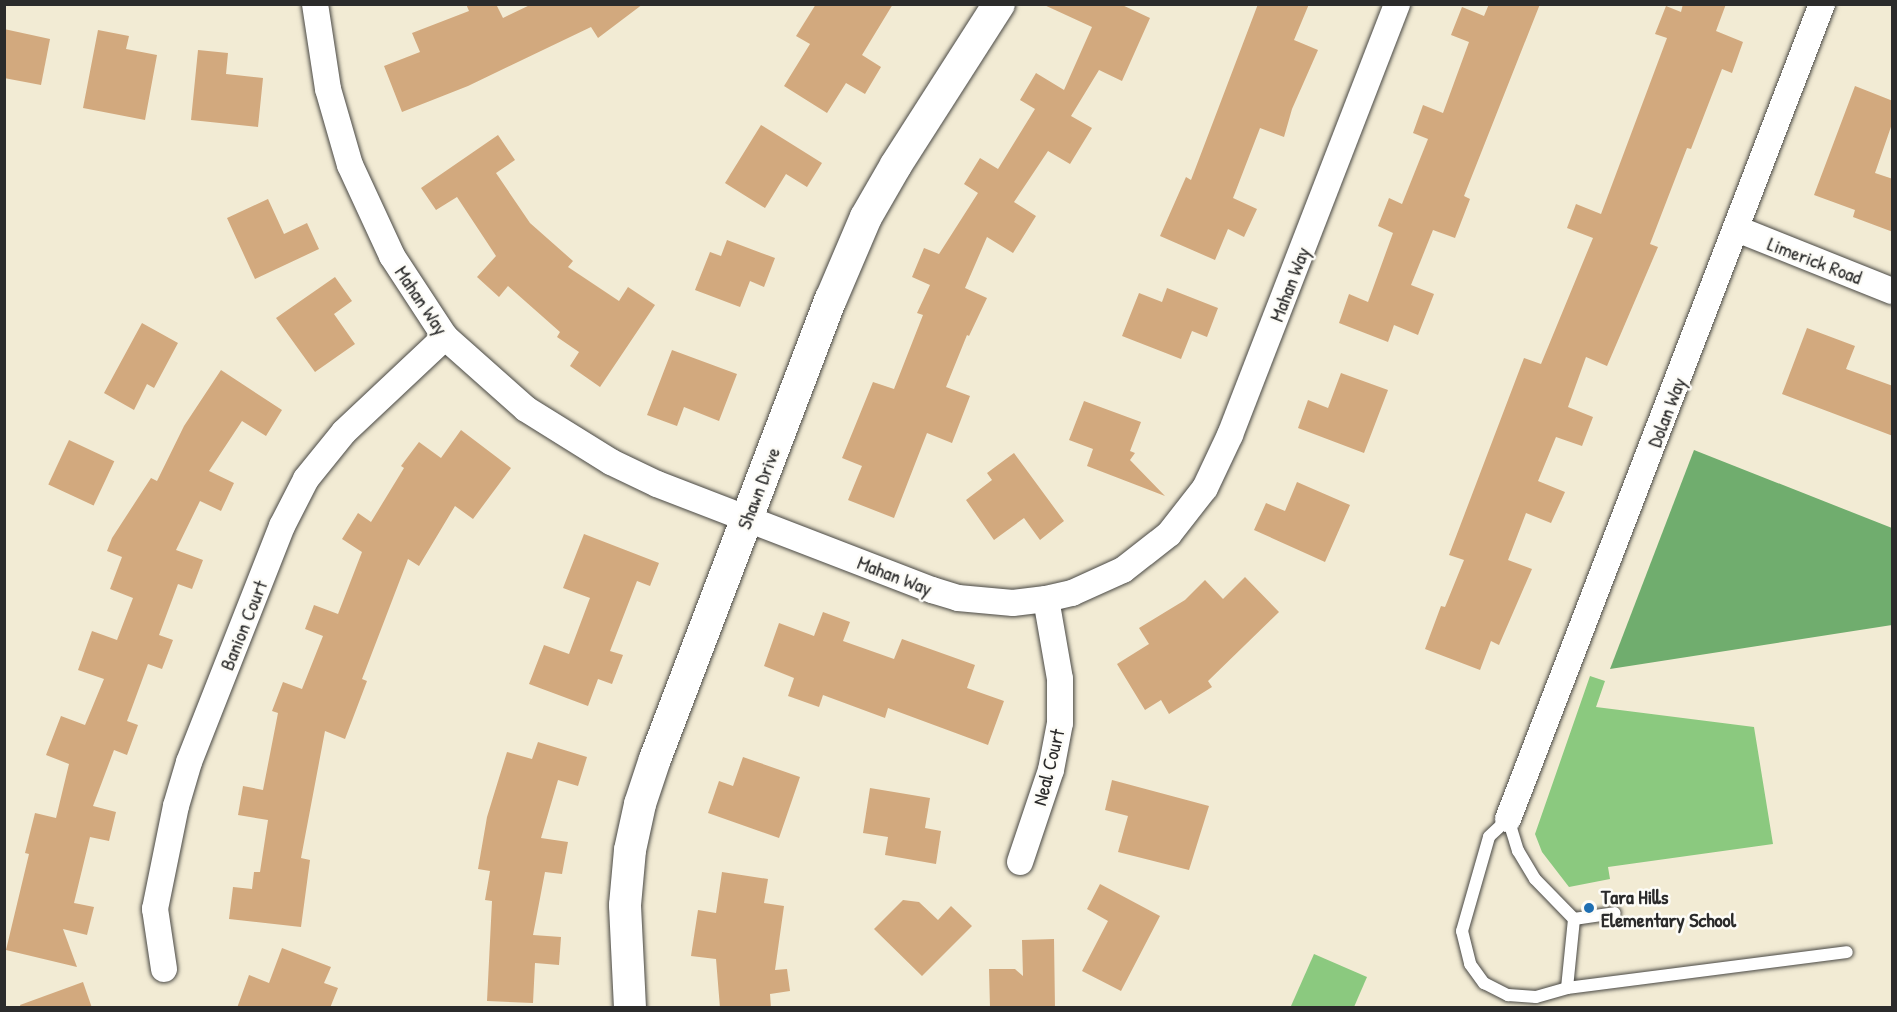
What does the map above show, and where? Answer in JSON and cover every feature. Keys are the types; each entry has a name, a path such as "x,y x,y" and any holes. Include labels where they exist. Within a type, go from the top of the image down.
{"street":[{"name":"Mahan Way","path":"315,4 328,89 350,165 392,256 445,337 526,409 611,462 657,484 949,595 1013,603 1046,599 1099,583 1145,555 1169,534 1205,488 1230,435 1397,4"},
{"name":"Shawn Drive","path":"630,1008 625,952 625,905 630,850 640,804 654,759 831,299 866,217 896,165 999,4"},
{"name":"Dolan Way","path":"1508,819 1822,4"},
{"name":"Limerick Road","path":"1737,229 1893,291"},
{"name":"Banion Court","path":"164,969 155,909 176,806 189,762 282,526 306,479 344,432 445,337"},
{"name":"Neal Court","path":"1020,862 1051,770 1060,723 1059,680 1046,599"}],"lane":[{"path":"1574,919 1535,879 1518,851 1508,819 1489,837 1462,930 1470,964 1484,983 1508,995 1536,997 1567,988 1847,952"},
{"path":"1574,919 1615,913"},
{"path":"1567,988 1574,919"}],"green space":[{"path":"1694,450 1892,528 1892,625 1610,669"},
{"path":"1590,676 1605,681 1596,707 1754,727 1773,844 1608,867 1610,879 1569,887 1542,852 1535,834"},
{"path":"1314,954 1367,977 1354,1007 1291,1006"}],"building":[{"path":"466,4 496,4 503,18 532,4 643,4 598,38 591,27 468,86 402,112 384,66 420,52 412,33 469,11"},
{"path":"816,4 893,4 862,55 881,67 865,94 846,83 827,113 784,86 810,44 796,36"},
{"path":"1042,4 1120,4 1150,18 1122,81 1099,70 1071,116 1092,128 1070,164 1048,151 1014,202 1036,216 1013,253 987,237 965,288 987,298 969,336 967,335 946,387 970,396 952,443 927,433 894,518 848,500 862,466 842,458 873,382 894,389 923,315 917,313 930,285 912,277 924,248 939,254 978,193 964,184 980,158 998,169 1035,109 1020,100 1036,73 1064,90 1092,27"},
{"path":"1258,4 1309,4 1294,40 1318,50 1292,109 1284,137 1260,128 1233,198 1257,209 1244,237 1228,229 1215,260 1160,236 1186,177 1191,180"},
{"path":"1489,4 1540,4 1464,196 1470,199 1455,238 1433,230 1411,285 1434,294 1418,335 1394,325 1388,342 1339,323 1349,294 1368,302 1393,233 1378,226 1389,198 1402,204 1428,139 1413,133 1423,105 1443,113 1469,42 1451,35 1462,7 1484,16"},
{"path":"1683,4 1726,4 1716,31 1743,42 1732,73 1722,69 1691,149 1687,148 1650,244 1658,247 1607,366 1586,357 1568,407 1593,417 1582,446 1556,437 1538,481 1565,492 1551,523 1526,513 1508,560 1532,569 1499,645 1491,641 1480,670 1425,649 1441,606 1445,607 1464,560 1449,555 1524,358 1541,364 1593,238 1567,228 1576,204 1601,214 1667,38 1655,34 1666,6 1681,12"},
{"path":"4,29 50,39 41,85 4,78"},
{"path":"98,30 129,36 126,49 157,55 145,120 83,108"},
{"path":"198,50 228,53 226,74 263,78 258,127 191,120"},
{"path":"1855,86 1893,101 1893,121 1875,173 1893,179 1893,232 1853,217 1855,210 1814,195"},
{"path":"761,125 822,163 807,187 786,174 765,208 725,183"},
{"path":"498,135 515,160 496,173 530,223 573,261 568,267 619,301 628,287 655,305 600,387 570,366 579,352 557,337 560,332 508,286 499,297 477,277 496,256 457,197 436,210 421,188"},
{"path":"268,199 284,234 307,223 319,249 255,279 227,218"},
{"path":"727,240 775,258 764,287 750,281 740,307 695,290 710,252 721,256"},
{"path":"335,277 352,301 334,314 355,344 315,372 276,318"},
{"path":"1167,288 1218,308 1207,337 1192,331 1181,359 1122,336 1139,293 1162,302"},
{"path":"142,323 178,343 154,388 147,384 134,410 104,393"},
{"path":"1807,328 1855,346 1846,369 1893,386 1893,436 1782,394"},
{"path":"672,350 737,374 719,421 684,407 677,426 647,415"},
{"path":"221,370 282,410 266,436 242,421 209,471 234,483 221,511 200,501 176,550 203,560 192,589 178,584 159,635 173,640 162,669 148,664 127,721 138,725 127,755 114,750 93,806 116,812 109,841 90,837 74,903 94,907 87,935 63,929 77,967 6,950 29,854 25,853 35,813 56,818 69,764 46,755 61,716 85,725 104,679 78,670 92,631 117,640 133,598 110,589 122,557 107,551 112,538 151,478 157,481 184,426"},
{"path":"1341,373 1388,390 1364,453 1298,428 1308,400 1328,408"},
{"path":"1084,401 1141,422 1130,451 1135,453 1130,460 1165,496 1087,466 1093,449 1069,440"},
{"path":"461,430 511,468 473,519 455,506 419,566 408,559 362,679 367,681 345,739 325,731 301,858 310,860 301,927 229,919 233,887 252,889 254,872 260,872 268,820 238,815 243,786 263,790 278,713 272,711 283,682 302,689 323,636 305,629 314,605 338,614 362,552 342,539 358,513 371,522 404,468 401,466 419,442 441,458"},
{"path":"69,440 114,461 94,506 48,484"},
{"path":"1014,453 1064,521 1040,540 1024,518 994,540 966,500 992,480 987,473"},
{"path":"1297,482 1350,505 1325,562 1254,530 1266,503 1285,511"},
{"path":"584,534 659,563 650,586 637,581 610,651 623,655 612,684 598,679 588,706 529,684 544,645 569,654 590,598 563,588"},
{"path":"1245,577 1279,612 1208,681 1212,687 1169,714 1161,700 1145,710 1117,664 1149,644 1139,628 1185,600 1205,580 1223,599"},
{"path":"823,612 850,622 843,641 894,659 902,639 975,665 967,688 1004,701 988,745 888,708 885,718 823,695 819,707 788,696 794,678 764,666 779,623 814,636"},
{"path":"538,742 587,757 578,786 558,780 541,838 568,842 562,874 545,872 533,935 561,937 559,965 535,963 533,1003 487,1001 492,901 485,900 490,871 478,869 487,817 507,752 532,759"},
{"path":"743,757 800,777 779,838 708,813 719,781 733,786"},
{"path":"1112,780 1209,806 1189,870 1118,852 1128,816 1105,810"},
{"path":"870,788 930,798 925,828 941,831 936,864 885,855 888,837 863,833"},
{"path":"722,872 768,879 764,903 784,906 775,970 787,969 790,991 770,994 771,1008 720,1008 716,959 691,956 698,910 716,913"},
{"path":"1100,884 1160,916 1121,991 1082,971 1108,921 1087,909"},
{"path":"903,900 919,902 938,920 951,906 972,926 922,976 874,929"},
{"path":"1054,939 1055,1008 990,1008 989,969 1015,969 1023,976 1022,940"},
{"path":"282,948 331,967 324,983 338,988 330,1008 237,1008 249,975 269,983"},
{"path":"83,982 92,1008 21,1008 20,1005"}],"place":[{"name":"Tara Hills Elementary School","path":"1589,908"}]}
